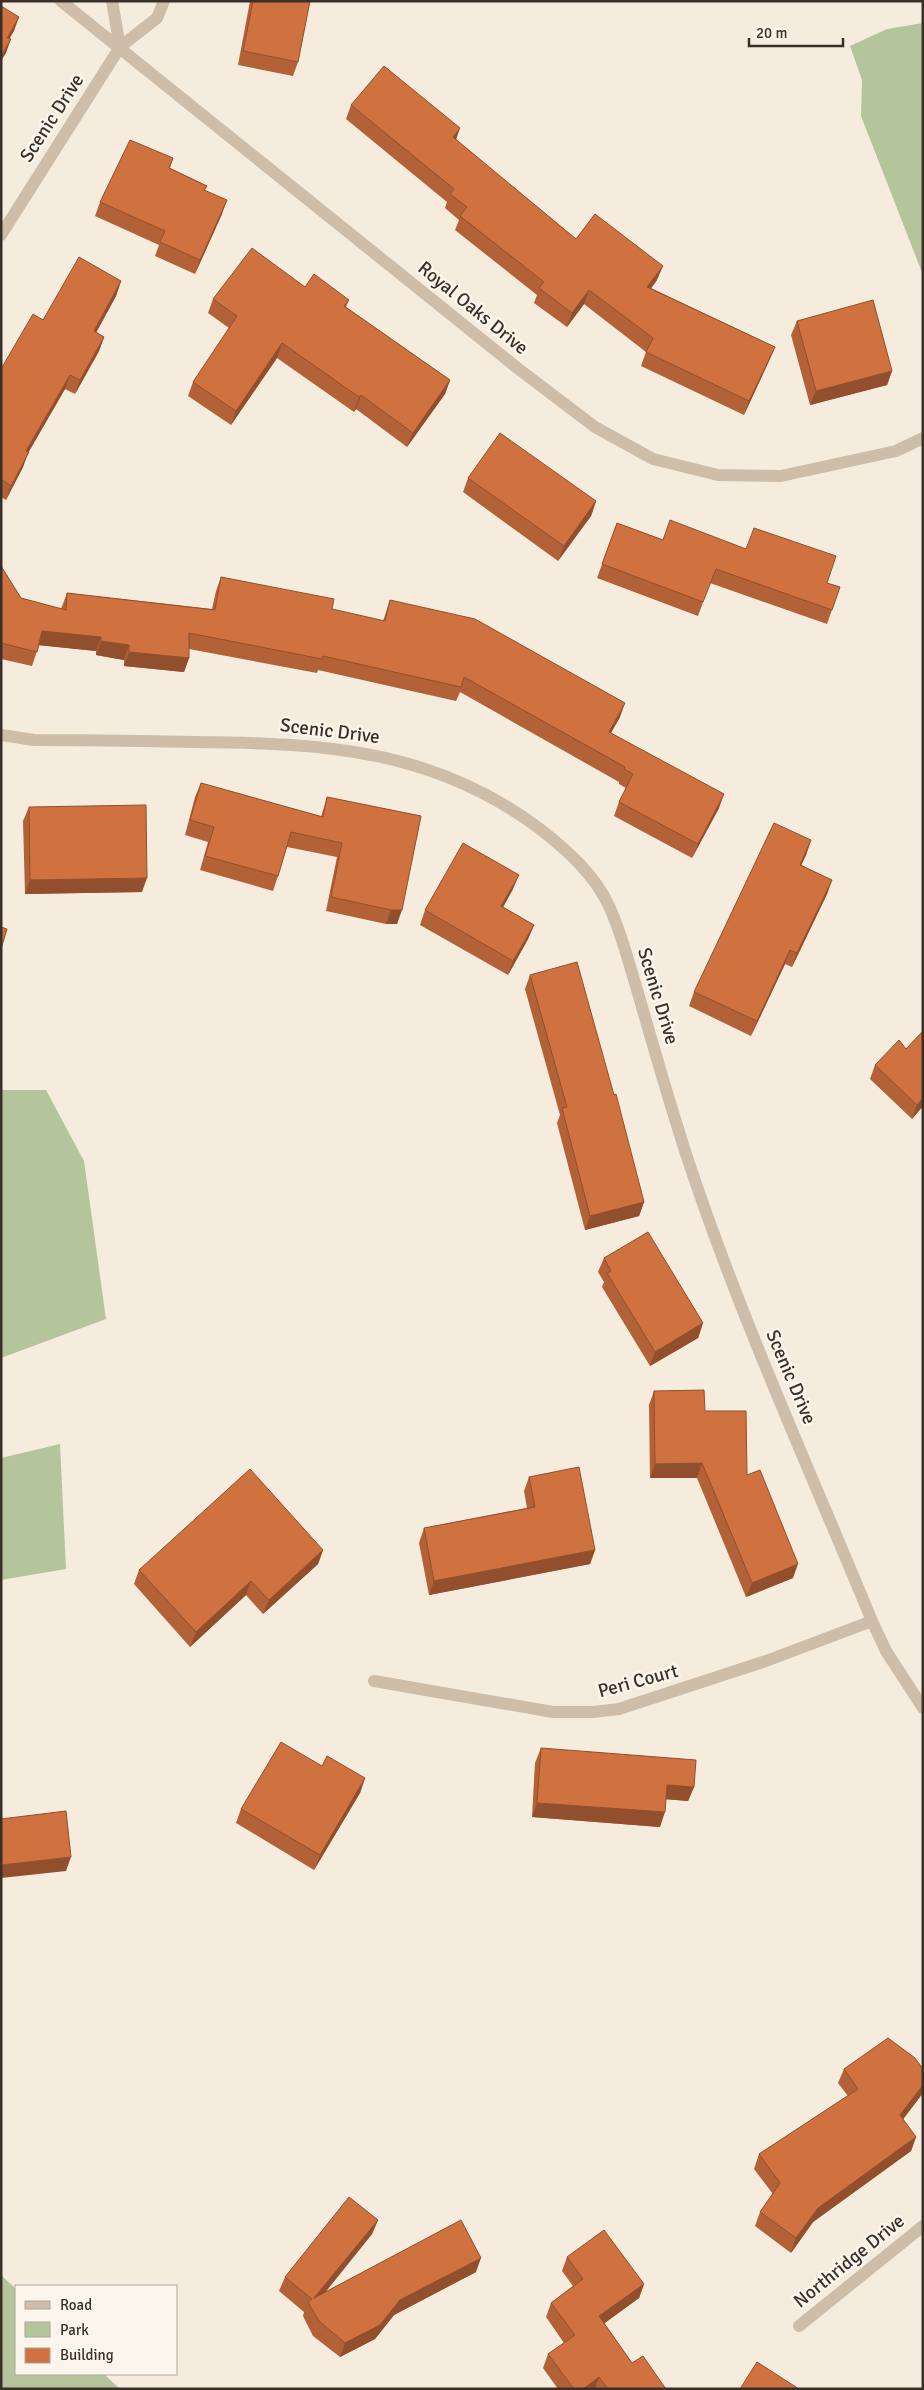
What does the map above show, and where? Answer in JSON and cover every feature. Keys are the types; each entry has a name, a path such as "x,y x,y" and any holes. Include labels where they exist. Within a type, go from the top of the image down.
{"street":[{"name":"Royal Oaks Drive","path":"61,1 516,367 596,427 653,459 718,475 781,476 896,451 923,438"},
{"path":"112,1 120,47"},
{"name":"Scenic Drive","path":"1,236 120,47 157,18 164,1"},
{"name":"Scenic Drive","path":"1,735 34,740 273,742 364,752 400,760 446,775 524,817 554,840 592,878 609,906 622,942 687,1158 712,1230 872,1621 886,1651 923,1708"},
{"name":"Peri Court","path":"374,1681 554,1712 619,1709 766,1662 872,1621"},
{"name":"Northridge Drive","path":"799,2326 923,2226"}],"green space":[{"path":"923,23 923,275 861,116 862,80 850,46 887,29"},
{"path":"1,1090 46,1090 84,1161 106,1319 1,1358"},
{"path":"60,1444 66,1569 1,1580 1,1458"},
{"path":"1,2275 15,2288 15,2375 105,2375 120,2389 1,2389"}],"building":[{"path":"253,1 310,1 298,62 243,51"},
{"path":"1,6 19,17 7,38 11,39 1,56"},
{"path":"384,66 460,128 453,137 576,239 595,214 663,266 647,287 775,347 749,401 646,352 653,338 589,290 572,313 539,288 544,282 460,216 467,207 450,194 454,189 351,105"},
{"path":"130,140 173,158 169,168 207,186 204,190 227,200 200,260 160,242 165,231 100,202"},
{"path":"252,248 305,287 314,274 349,300 344,306 450,380 413,433 361,395 359,397 282,343 236,411 193,382 237,316 213,299"},
{"path":"79,257 121,281 94,331 104,337 80,380 70,375 26,451 29,452 11,486 1,481 1,369 33,314 43,320"},
{"path":"873,300 892,371 816,391 797,321"},
{"path":"500,433 596,501 564,546 468,478"},
{"path":"670,520 746,549 754,528 836,556 827,583 840,587 832,610 716,569 703,602 602,564 617,523 663,540"},
{"path":"1,566 21,598 66,610 67,593 215,610 221,577 334,599 332,609 385,621 390,600 475,619 625,703 609,732 724,794 698,844 619,802 633,774 624,769 625,767 464,677 461,687 323,656 322,659 189,633 189,658 129,652 129,645 101,641 101,637 42,631 37,652 1,643"},
{"path":"201,783 323,817 327,797 421,816 402,910 391,910 331,897 342,843 291,832 278,876 205,856 214,827 190,820"},
{"path":"146,805 147,878 30,880 29,807"},
{"path":"774,823 811,840 800,865 832,880 797,953 790,950 757,1021 694,992"},
{"path":"463,843 519,875 501,906 534,925 513,961 425,910"},
{"path":"1,927 7,929 1,949"},
{"path":"577,962 614,1095 616,1094 644,1202 590,1216 562,1108 567,1107 530,975"},
{"path":"923,1031 923,1098 917,1105 875,1065 899,1040 906,1049"},
{"path":"648,1232 703,1323 655,1352 607,1273 611,1271 604,1258"},
{"path":"704,1390 705,1411 746,1411 747,1475 760,1470 798,1564 752,1583 702,1463 655,1464 654,1391"},
{"path":"579,1467 595,1550 434,1581 424,1528 535,1507 529,1477"},
{"path":"250,1469 323,1550 269,1600 251,1581 196,1632 139,1570"},
{"path":"281,1742 322,1766 327,1756 365,1778 320,1855 241,1809"},
{"path":"541,1748 696,1760 694,1787 667,1785 665,1812 537,1803"},
{"path":"66,1811 71,1857 1,1865 1,1819"},
{"path":"888,2038 915,2058 923,2069 923,2085 900,2115 916,2137 818,2208 796,2238 760,2212 780,2183 759,2154 858,2089 844,2069"},
{"path":"349,2197 378,2220 314,2298 461,2220 481,2258 400,2300 380,2325 345,2343 319,2321 308,2302 312,2299 285,2277"},
{"path":"604,2230 644,2284 599,2316 632,2363 643,2356 666,2389 608,2389 599,2377 583,2389 574,2389 548,2354 575,2335 551,2303 583,2279 567,2257"},
{"path":"757,2362 799,2389 740,2389"}]}
